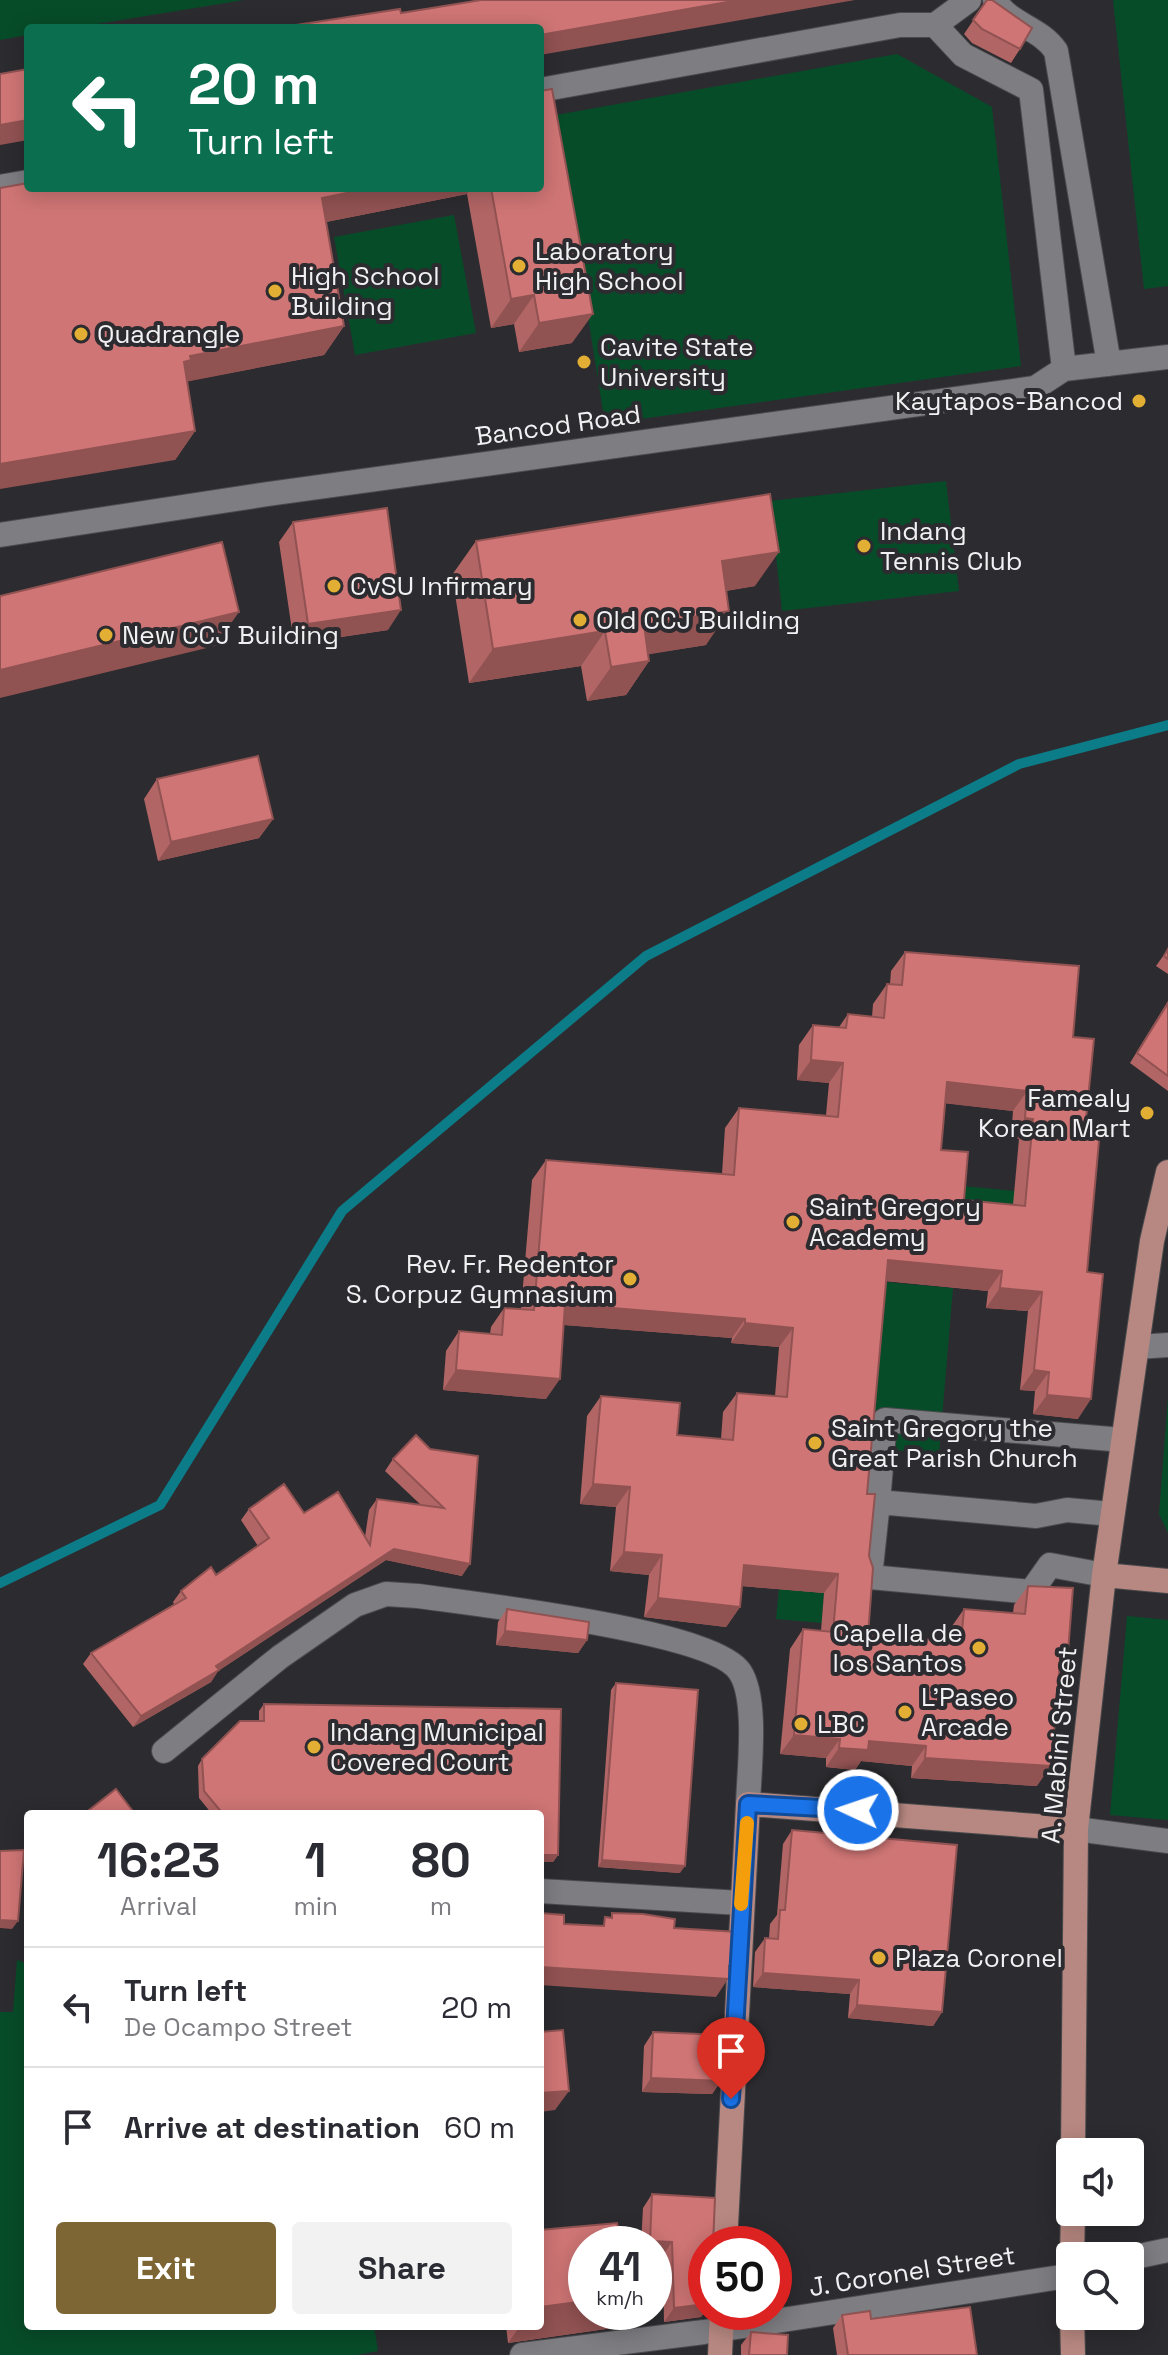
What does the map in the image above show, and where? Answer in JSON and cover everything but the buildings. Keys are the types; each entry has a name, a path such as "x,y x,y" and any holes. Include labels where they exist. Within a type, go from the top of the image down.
{"main road":[{"name":"A. Mabini Street","path":"1073,2138 1076,1829 1112,1514 1155,1227 1168,1172"},
{"path":"1104,1575 1168,1581"},
{"path":"726,2226 748,1804 1076,1829"},
{"path":"720,2355 721,2330"},
{"path":"1072,2330 1073,2355"}],"street":[{"path":"544,89 900,25 935,25 969,0"},
{"path":"995,0 1003,15 1047,38 1056,51 1109,364"},
{"path":"935,25 963,55 1031,90 1064,369"},
{"path":"0,187 24,183"},
{"name":"Bancod Road","path":"0,535 268,494 1035,388 1064,369 1168,357"},
{"path":"1137,1347 1168,1345"},
{"path":"1104,1575 1050,1565 1031,1592 870,1577 885,1420 1123,1440"},
{"path":"878,1502 1036,1516 1067,1510 1112,1514"},
{"path":"164,1751 280,1657 355,1605 386,1594 403,1595 600,1625 725,1658 742,1674 748,1694 748,1804"},
{"path":"1076,1829 1168,1841"},
{"path":"544,1891 741,1903"},
{"path":"1144,2255 1168,2250"},
{"name":"J. Coronel Street","path":"792,2311 1056,2278"},
{"name":"J. Coronel Street","path":"522,2355 688,2326"}],"green space":[{"path":"0,0 244,0 97,24 24,24 24,36 0,40"},
{"path":"1113,0 1168,0 1168,286 1144,289"},
{"path":"897,54 992,107 1021,366 605,424 556,115"},
{"path":"454,215 476,333 355,355 334,237"},
{"name":"Indang Tennis Club","path":"946,481 959,591 782,611 770,501"},
{"path":"953,1185 1015,1191 1012,1226 950,1220"},
{"path":"874,1281 953,1288 939,1454 859,1447"},
{"path":"1168,1397 1168,1533 1159,1514"},
{"path":"779,1589 824,1593 822,1623 776,1619"},
{"path":"1127,1616 1168,1620 1168,1820 1110,1815"},
{"path":"17,1960 24,1963 24,2330 375,2330 378,2351 357,2355 0,2355 0,2012 13,2012"}],"waterway":[{"path":"0,1583 160,1505 342,1211 646,956 1019,764 1168,725"}],"slow traffic":[{"path":"741,1904 747,1823"}],"place":[{"name":"Laboratory High School","path":"519,266"},
{"name":"High School Building","path":"275,291"},
{"name":"Quadrangle","path":"81,334"},
{"name":"Cavite State University","path":"584,362"},
{"name":"Kaytapos-Bancod","path":"1139,401"},
{"name":"Indang Tennis Club","path":"864,546"},
{"name":"CvSU Infirmary","path":"334,586"},
{"name":"Old CCJ Building","path":"580,620"},
{"name":"New CCJ Building","path":"106,635"},
{"name":"Famealy Korean Mart","path":"1147,1113"},
{"name":"Saint Gregory Academy","path":"793,1222"},
{"name":"Rev. Fr. Redentor S. Corpuz Gymnasium","path":"630,1279"},
{"name":"Saint Gregory the Great Parish Church","path":"815,1443"},
{"name":"Capella de los Santos","path":"979,1648"},
{"name":"L'Paseo Arcade","path":"905,1712"},
{"name":"LBC","path":"801,1724"},
{"name":"Indang Municipal Covered Court","path":"314,1747"},
{"name":"Plaza Coronel","path":"879,1958"}],"route":[{"path":"731,2099 748,1804 858,1810"}]}
